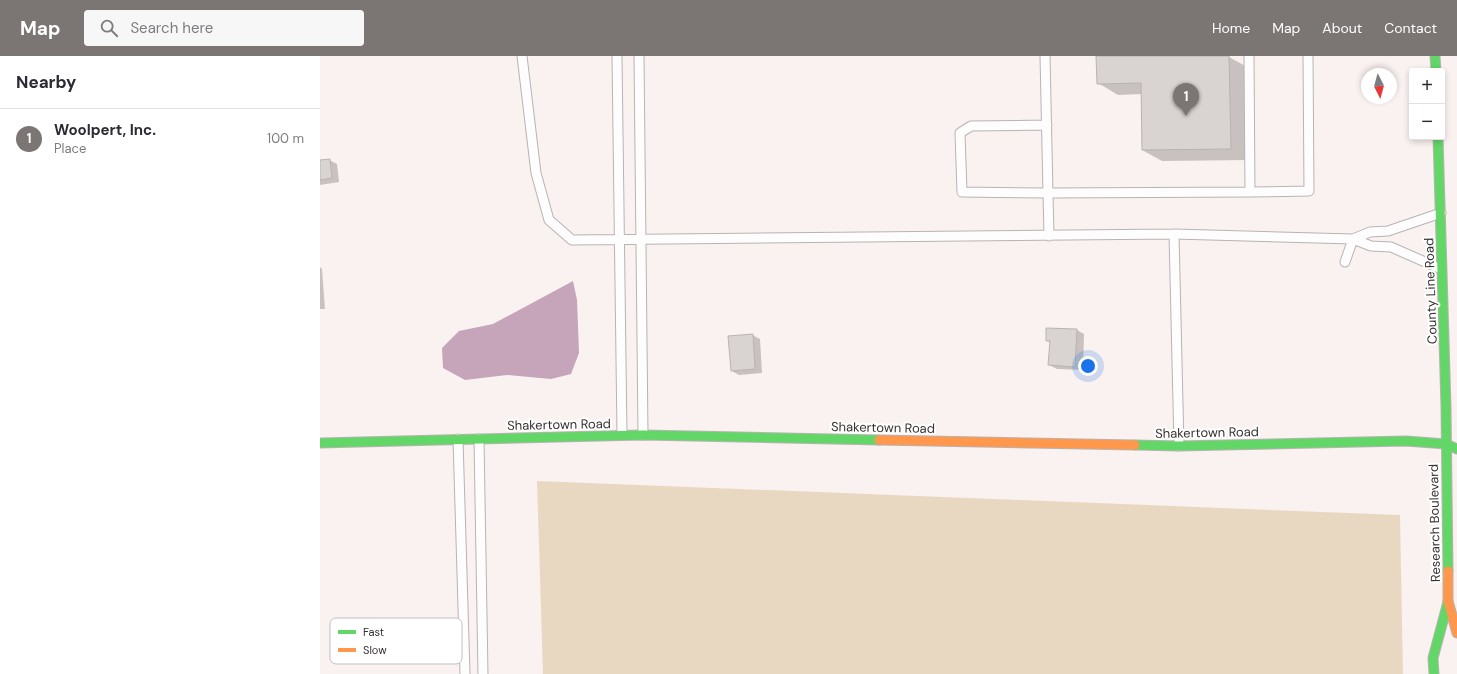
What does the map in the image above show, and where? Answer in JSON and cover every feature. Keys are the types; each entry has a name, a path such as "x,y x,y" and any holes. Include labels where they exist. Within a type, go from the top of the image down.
{"street":[{"path":"1435,56 1436,68"},
{"name":"County Line Road","path":"1438,140 1446,444"},
{"name":"Shakertown Road","path":"320,443 644,435 1179,446 1406,442 1446,444"},
{"path":"1446,444 1457,440"},
{"path":"1446,444 1457,449"},
{"name":"Research Boulevard","path":"1446,444 1448,601 1457,633"},
{"name":"Research Boulevard","path":"1434,674 1433,658 1448,601"}],"lane":[{"path":"522,56 536,173 549,220 572,240 1174,234 1353,239 1371,246 1391,247 1442,269"},
{"path":"617,56 622,435"},
{"path":"639,56 644,435"},
{"path":"1045,56 1049,236"},
{"path":"1249,56 1250,192"},
{"path":"1047,125 971,126 960,133 962,192 1048,193 1309,191 1308,56"},
{"path":"1345,262 1353,239 1370,232 1388,231 1441,213"},
{"path":"1174,234 1179,446"},
{"path":"458,439 464,674"},
{"path":"478,439 483,674"}],"shaded area":[{"path":"573,281 577,300 579,353 571,374 551,379 507,375 465,380 443,368 442,348 459,331 493,324"},
{"path":"537,481 1400,515 1403,674 543,674"}],"building":[{"path":"1096,56 1229,56 1231,149 1142,150 1141,83 1097,84"},
{"path":"330,159 332,178 320,180 320,160"},
{"path":"1046,328 1077,329 1075,367 1048,365 1050,341 1046,341"},
{"path":"753,334 755,369 731,371 728,336"}],"traffic: fast":[{"path":"1435,56 1436,68"},
{"path":"1438,140 1446,407 1448,571"},
{"path":"320,443 643,435 879,440"},
{"path":"1135,445 1179,446 1406,441 1446,444 1457,449"},
{"path":"1434,674 1433,658 1448,602"}],"traffic: slow":[{"path":"879,440 1135,445"},
{"path":"1448,571 1448,601 1457,633"}],"place":[{"name":"Woolpert, Inc.","path":"1186,116"}]}
